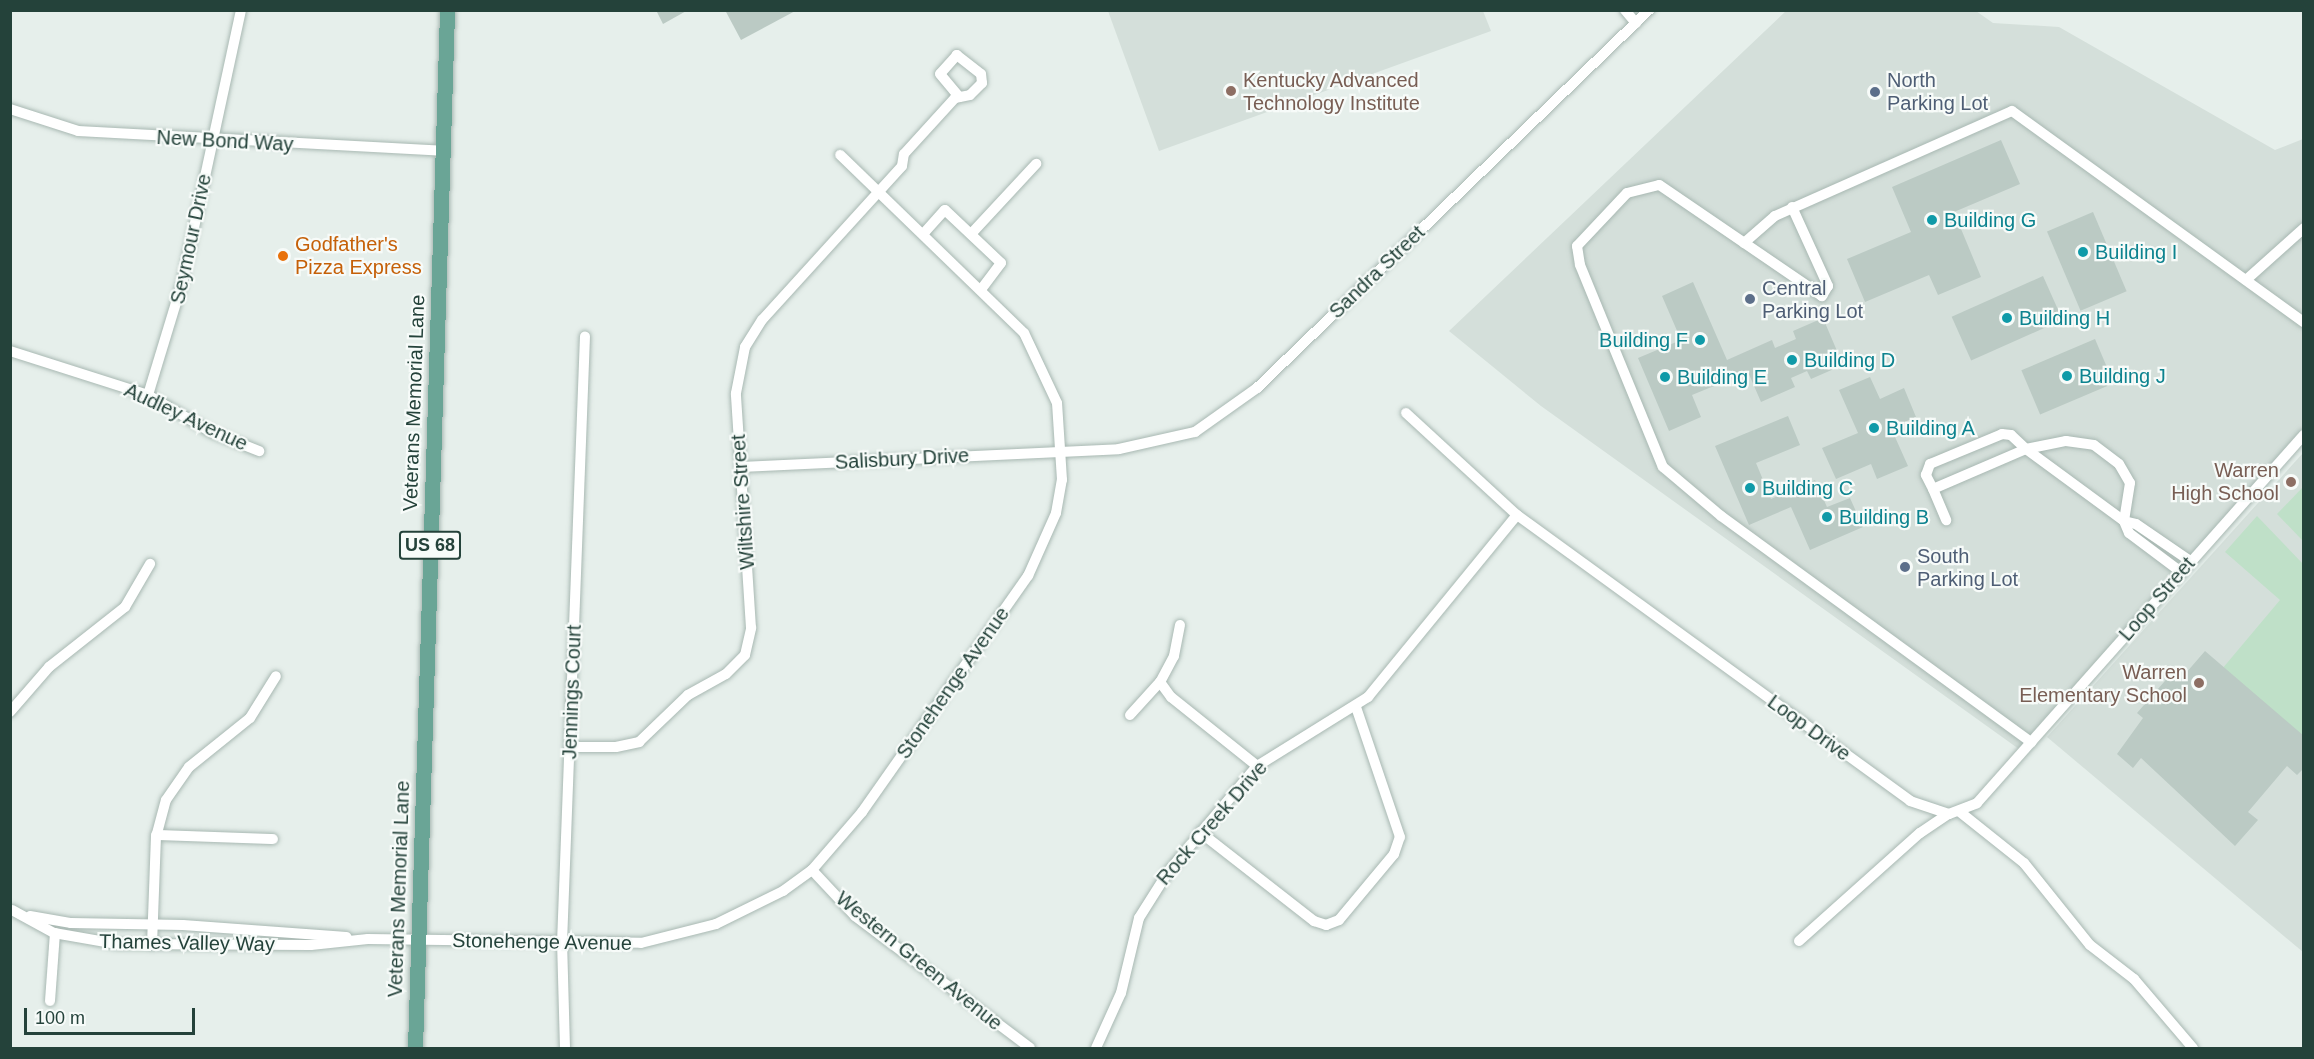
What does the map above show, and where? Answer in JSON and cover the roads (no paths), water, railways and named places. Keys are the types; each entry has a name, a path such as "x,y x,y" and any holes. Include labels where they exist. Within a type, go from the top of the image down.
{"main road":[{"name":"Veterans Memorial Lane","path":"415,1048 447,10"}],"street":[{"name":"Seymour Drive","path":"148,395 182,283 241,10"},
{"path":"1625,10 1636,23"},
{"name":"Sandra Street","path":"1063,450 1162,443 1226,413 1649,10"},
{"name":"Wiltshire Street","path":"570,747 616,747 639,742 688,695 726,674 745,655 751,628 736,393 745,347 768,314 902,166 904,154 959,97"},
{"name":"New Bond Way","path":"10,109 78,131 211,141 442,151"},
{"path":"1744,243 1763,222 1792,207 2012,111 2304,322"},
{"name":"Stonehenge Avenue","path":"418,940 641,943 680,936 751,909 812,870 862,812 1028,576 1056,513 1063,450 1057,403 1041,360 1024,333 982,288 840,155"},
{"path":"971,234 1036,164"},
{"path":"1792,207 1828,286 1822,296 1668,189 1650,185 1627,192 1577,246 1580,265 1663,467 1721,516 2031,742"},
{"path":"924,233 945,210 971,234 1001,263 982,288"},
{"path":"2246,280 2304,228"},
{"name":"Jennings Court","path":"565,1048 562,943 585,336"},
{"name":"Audley Avenue","path":"10,351 148,395 211,432 259,451"},
{"name":"Loop Drive","path":"1406,413 1517,515 1910,801 1954,813 2024,863 2090,945 2134,979 2193,1048"},
{"path":"1946,520 1926,469 1937,459 2002,434 2011,435 2026,449 2124,521 2136,524 2190,561"},
{"name":"Loop Street","path":"1799,941 1911,841 1954,813 1977,803 2304,435"},
{"path":"1932,489 2026,449 2066,441 2094,445 2119,464 2130,483 2124,521 2129,533 2181,572"},
{"path":"2048,465 2051,445"},
{"name":"Salisbury Drive","path":"741,468 1063,450"},
{"name":"Rock Creek Drive","path":"1096,1048 1121,993 1139,918 1200,832 1257,766 1356,707 1449,603 1517,515"},
{"path":"10,712 45,672 133,599 150,564"},
{"path":"1130,715 1160,682 1174,656 1180,625"},
{"path":"152,945 156,835 166,800 180,777 250,718 276,676"},
{"path":"1160,682 1257,766"},
{"path":"1200,832 1314,921 1326,925 1339,920 1394,854 1400,837 1356,707"},
{"path":"156,835 273,839"},
{"name":"Western Green Avenue","path":"812,870 855,916 1030,1048"},
{"name":"Thames Valley Way","path":"11,910 55,933 152,945 326,945 368,939"},
{"name":"Thames Valley Way","path":"11,910 71,923 153,924 368,939 418,940"},
{"path":"50,1001 55,933"}],"place":[{"name":"Kentucky Advanced Technology Institute","path":"1231,91"},
{"name":"North Parking Lot","path":"1875,92"},
{"name":"Building G","path":"1932,220"},
{"name":"Building I","path":"2083,252"},
{"name":"Godfather's Pizza Express","path":"283,256"},
{"name":"Central Parking Lot","path":"1750,299"},
{"name":"Building H","path":"2007,318"},
{"name":"Building F","path":"1700,340"},
{"name":"Building D","path":"1792,360"},
{"name":"Building J","path":"2067,376"},
{"name":"Building E","path":"1665,377"},
{"name":"Building A","path":"1874,428"},
{"name":"Warren High School","path":"2291,482"},
{"name":"Building C","path":"1750,488"},
{"name":"Building B","path":"1827,517"},
{"name":"South Parking Lot","path":"1905,567"},
{"name":"Warren Elementary School","path":"2199,683"}]}
